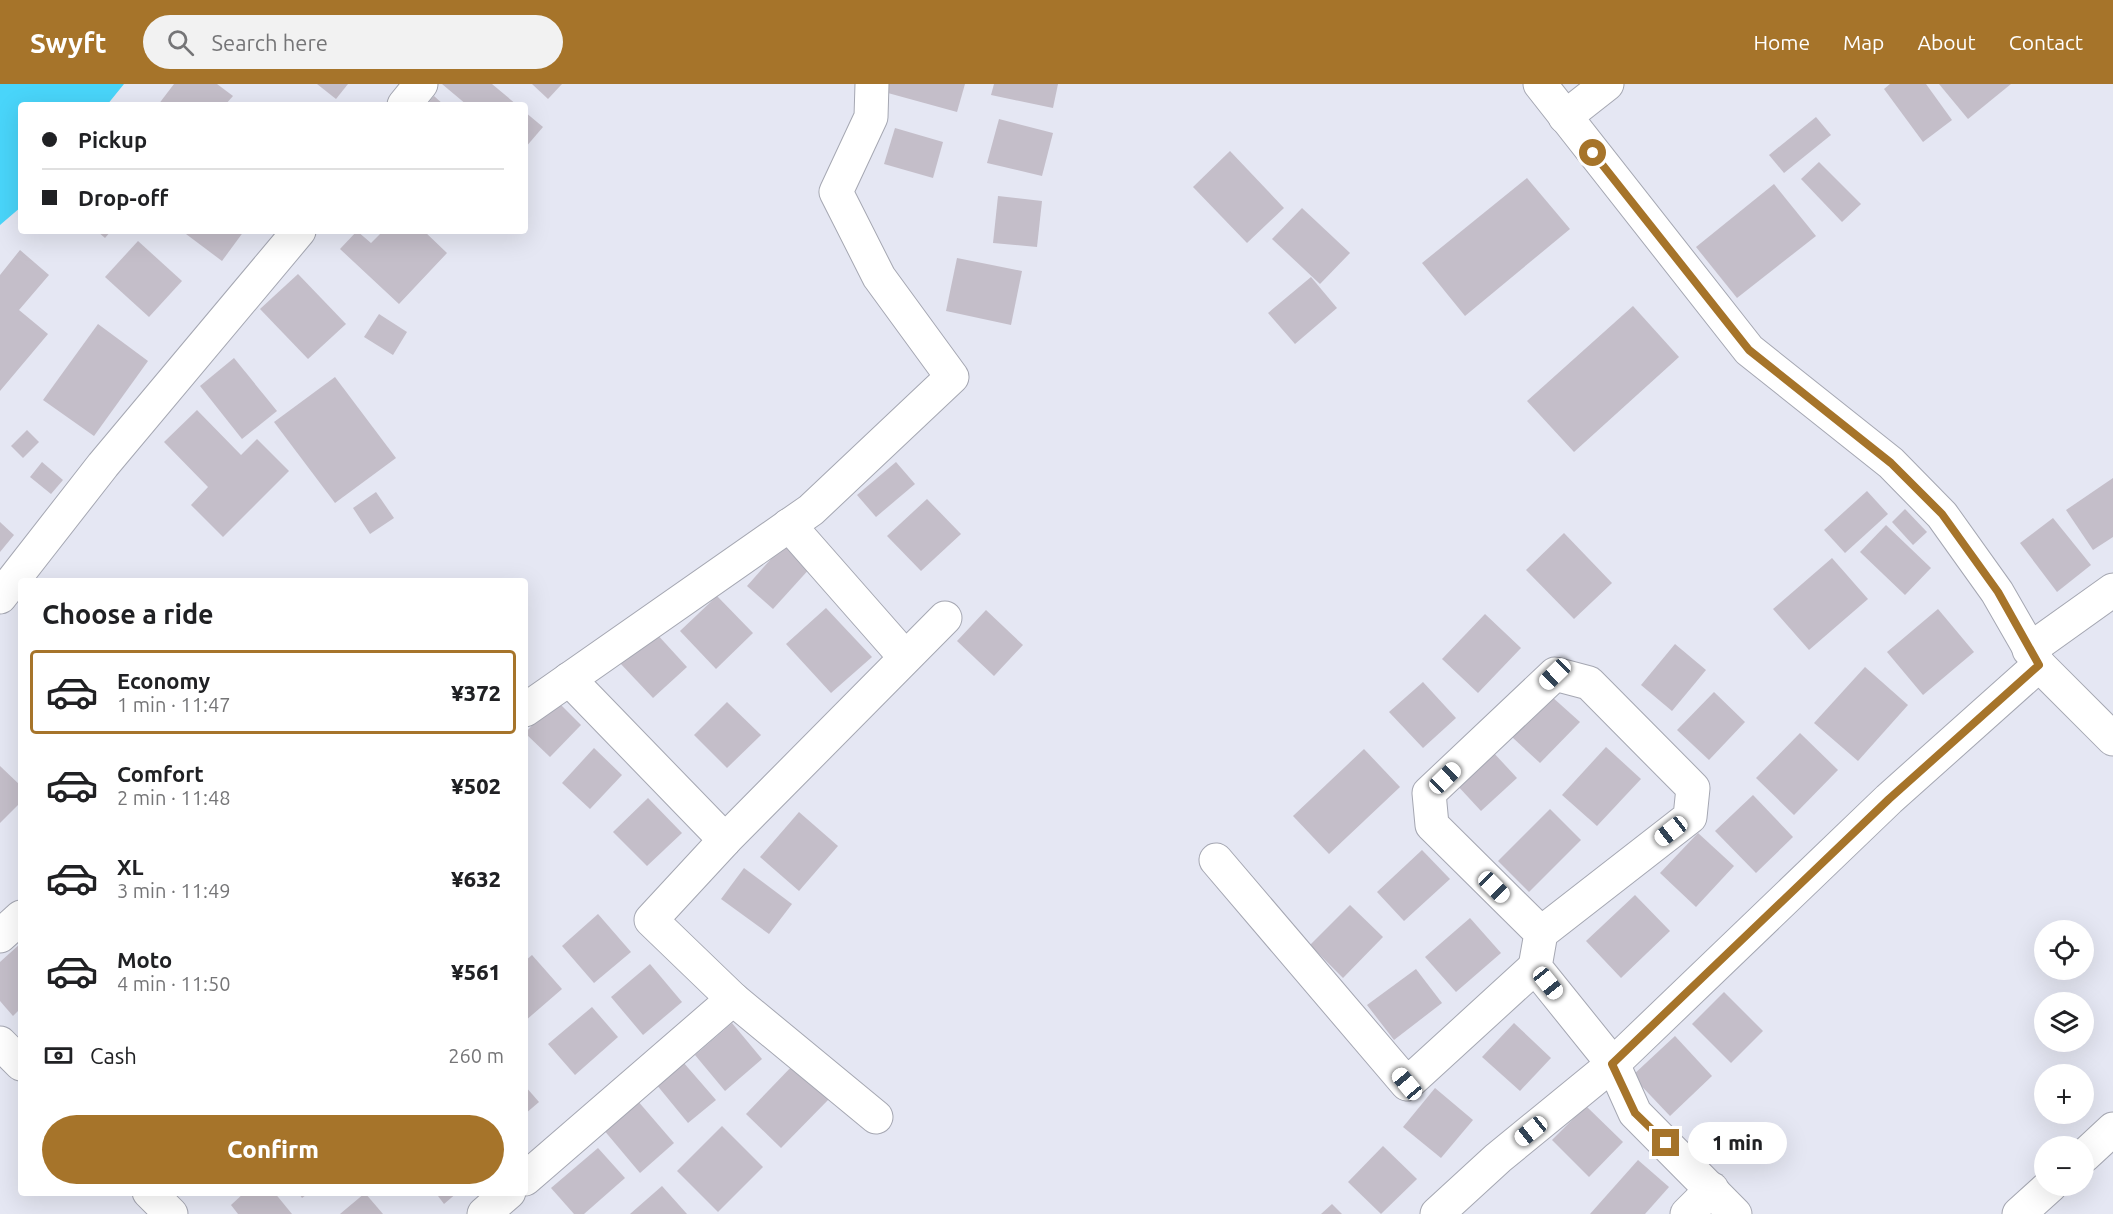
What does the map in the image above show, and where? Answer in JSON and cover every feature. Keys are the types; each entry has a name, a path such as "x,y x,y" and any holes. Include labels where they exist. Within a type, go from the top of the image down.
{"street":[{"path":"407,102 422,84"},
{"path":"528,708 811,510 952,377 879,277 836,192 871,117 872,84"},
{"path":"1540,84 1749,350 1891,463 1942,514 1998,592 2034,658 2113,739"},
{"path":"1565,117 1607,84"},
{"path":"0,597 103,465 296,234"},
{"path":"789,525 905,657"},
{"path":"1437,1214 1498,1158 1612,1064 2034,658 2113,590"},
{"path":"876,1117 733,999 651,920 725,840 945,618"},
{"path":"1216,860 1407,1084 1535,967 1541,933 1690,817 1693,788 1589,683 1555,674 1429,794 1432,825 1541,933"},
{"path":"569,679 725,840"},
{"path":"0,936 18,920"},
{"path":"1535,967 1612,1064 1635,1113 1735,1214"},
{"path":"528,1176 733,999"},
{"path":"0,1043 18,1061"},
{"path":"2094,1147 2113,1129"},
{"path":"1687,1214 1712,1189"},
{"path":"153,1196 171,1214"},
{"path":"484,1214 504,1196"},
{"path":"2019,1214 2039,1196"}],"water":[{"path":"0,84 124,84 109,102 18,102 18,210 0,225"}],"building":[{"path":"174,84 217,84 233,96 228,102 160,102"},
{"path":"317,84 348,84 336,99"},
{"path":"442,84 492,84 513,102 463,102"},
{"path":"532,84 562,84 548,99"},
{"path":"879,84 965,84 957,112 877,90"},
{"path":"994,84 1058,84 1053,108 991,95"},
{"path":"1890,84 1926,84 1952,120 1923,142 1884,89"},
{"path":"1939,84 2011,84 1968,119"},
{"path":"434,96 441,102 429,102"},
{"path":"528,114 543,127 528,144"},
{"path":"1816,117 1831,135 1784,173 1769,155"},
{"path":"999,119 1053,133 1042,176 987,163"},
{"path":"895,128 943,142 933,178 884,164"},
{"path":"1230,151 1284,208 1247,243 1193,187"},
{"path":"1819,162 1861,204 1842,222 1801,179"},
{"path":"1527,178 1570,229 1465,316 1422,263"},
{"path":"1774,184 1816,236 1737,298 1696,247"},
{"path":"998,196 1042,201 1037,247 993,243"},
{"path":"1302,208 1350,253 1320,284 1272,239"},
{"path":"186,234 242,234 222,261"},
{"path":"354,234 360,234 371,243 380,234 427,234 447,253 399,304 340,249"},
{"path":"138,241 182,281 149,317 105,277"},
{"path":"20,250 49,275 19,310 48,334 0,391 0,275"},
{"path":"957,258 1022,271 1011,325 946,311"},
{"path":"298,274 346,324 308,359 260,309"},
{"path":"1311,277 1337,308 1295,344 1268,313"},
{"path":"1633,306 1679,357 1574,452 1527,401"},
{"path":"379,314 407,332 393,355 364,337"},
{"path":"98,324 148,361 94,436 43,400"},
{"path":"234,358 277,411 242,439 200,386"},
{"path":"335,377 396,458 335,503 274,422"},
{"path":"197,410 241,455 257,439 289,471 223,537 191,505 208,487 164,442"},
{"path":"27,430 39,442 23,458 11,446"},
{"path":"42,462 63,480 51,494 30,477"},
{"path":"896,462 915,484 876,517 857,495"},
{"path":"2113,478 2113,537 2093,550 2066,510"},
{"path":"1867,491 1888,514 1845,553 1824,530"},
{"path":"376,492 394,518 370,534 353,508"},
{"path":"927,499 961,534 921,571 887,536"},
{"path":"1905,509 1927,532 1913,545 1892,522"},
{"path":"2053,518 2091,565 2057,592 2020,543"},
{"path":"0,522 14,535 0,552"},
{"path":"1886,525 1931,568 1905,595 1860,552"},
{"path":"1564,533 1612,583 1574,619 1526,570"},
{"path":"786,542 812,566 773,609 747,586"},
{"path":"1832,558 1868,599 1809,650 1773,609"},
{"path":"717,596 753,633 716,669 680,631"},
{"path":"826,608 872,657 831,693 786,644"},
{"path":"1938,609 1974,652 1923,695 1887,652"},
{"path":"986,610 1023,645 994,676 957,641"},
{"path":"1485,614 1521,648 1478,693 1442,659"},
{"path":"655,632 687,667 653,698 620,663"},
{"path":"1675,644 1706,670 1672,711 1641,685"},
{"path":"1865,667 1908,705 1858,761 1814,723"},
{"path":"1423,682 1456,718 1423,748 1389,712"},
{"path":"1714,692 1745,722 1709,760 1677,730"},
{"path":"1551,696 1580,722 1540,763 1512,737"},
{"path":"556,700 581,725 550,757 528,736 528,730"},
{"path":"727,702 761,735 727,768 694,735"},
{"path":"1800,733 1838,770 1794,815 1756,778"},
{"path":"1606,747 1641,779 1597,826 1562,795"},
{"path":"594,748 622,775 590,809 562,783"},
{"path":"1364,749 1400,787 1329,854 1293,816"},
{"path":"1492,751 1517,778 1481,811 1456,784"},
{"path":"0,766 18,783 18,805 0,823"},
{"path":"1753,795 1793,837 1756,873 1715,831"},
{"path":"648,798 682,833 647,866 613,832"},
{"path":"1550,809 1581,840 1529,892 1498,861"},
{"path":"799,812 838,846 799,891 760,857"},
{"path":"1698,833 1734,866 1696,907 1660,873"},
{"path":"1422,850 1450,879 1404,921 1377,892"},
{"path":"744,868 792,904 769,934 721,899"},
{"path":"1635,895 1670,931 1621,978 1586,941"},
{"path":"1350,905 1383,937 1343,978 1310,945"},
{"path":"598,914 631,952 594,983 562,946"},
{"path":"1470,918 1501,953 1456,992 1425,957"},
{"path":"18,946 18,1011 13,1016 0,1001 0,962"},
{"path":"532,955 562,989 528,1018 528,958"},
{"path":"650,964 682,1002 643,1035 611,997"},
{"path":"1416,969 1442,1003 1394,1040 1367,1005"},
{"path":"1724,992 1763,1031 1731,1063 1692,1024"},
{"path":"592,1007 618,1037 575,1075 548,1044"},
{"path":"732,1023 762,1059 725,1091 695,1055"},
{"path":"1514,1023 1551,1058 1520,1091 1482,1057"},
{"path":"1675,1036 1712,1076 1670,1116 1632,1076"},
{"path":"683,1062 716,1100 688,1123 656,1084"},
{"path":"795,1063 830,1098 781,1148 746,1114"},
{"path":"1435,1088 1473,1120 1441,1158 1403,1127"},
{"path":"528,1089 539,1102 528,1111"},
{"path":"637,1100 674,1143 640,1173 603,1129"},
{"path":"1586,1106 1623,1142 1589,1177 1552,1140"},
{"path":"722,1126 763,1167 718,1212 677,1171"},
{"path":"1383,1146 1417,1179 1381,1214 1348,1182"},
{"path":"598,1148 625,1178 584,1214 574,1214 551,1188"},
{"path":"1638,1160 1669,1187 1645,1214 1590,1214"},
{"path":"662,1186 687,1214 630,1214"},
{"path":"241,1196 277,1196 292,1214 238,1214 231,1205"},
{"path":"361,1196 368,1196 383,1214 340,1214"},
{"path":"438,1196 453,1196 444,1204"},
{"path":"1332,1204 1342,1214 1321,1214"}],"route":[{"path":"1593,153 1749,350 1891,463 1942,514 1998,592 2039,665 1889,799 1612,1064 1635,1113 1666,1143"}]}
